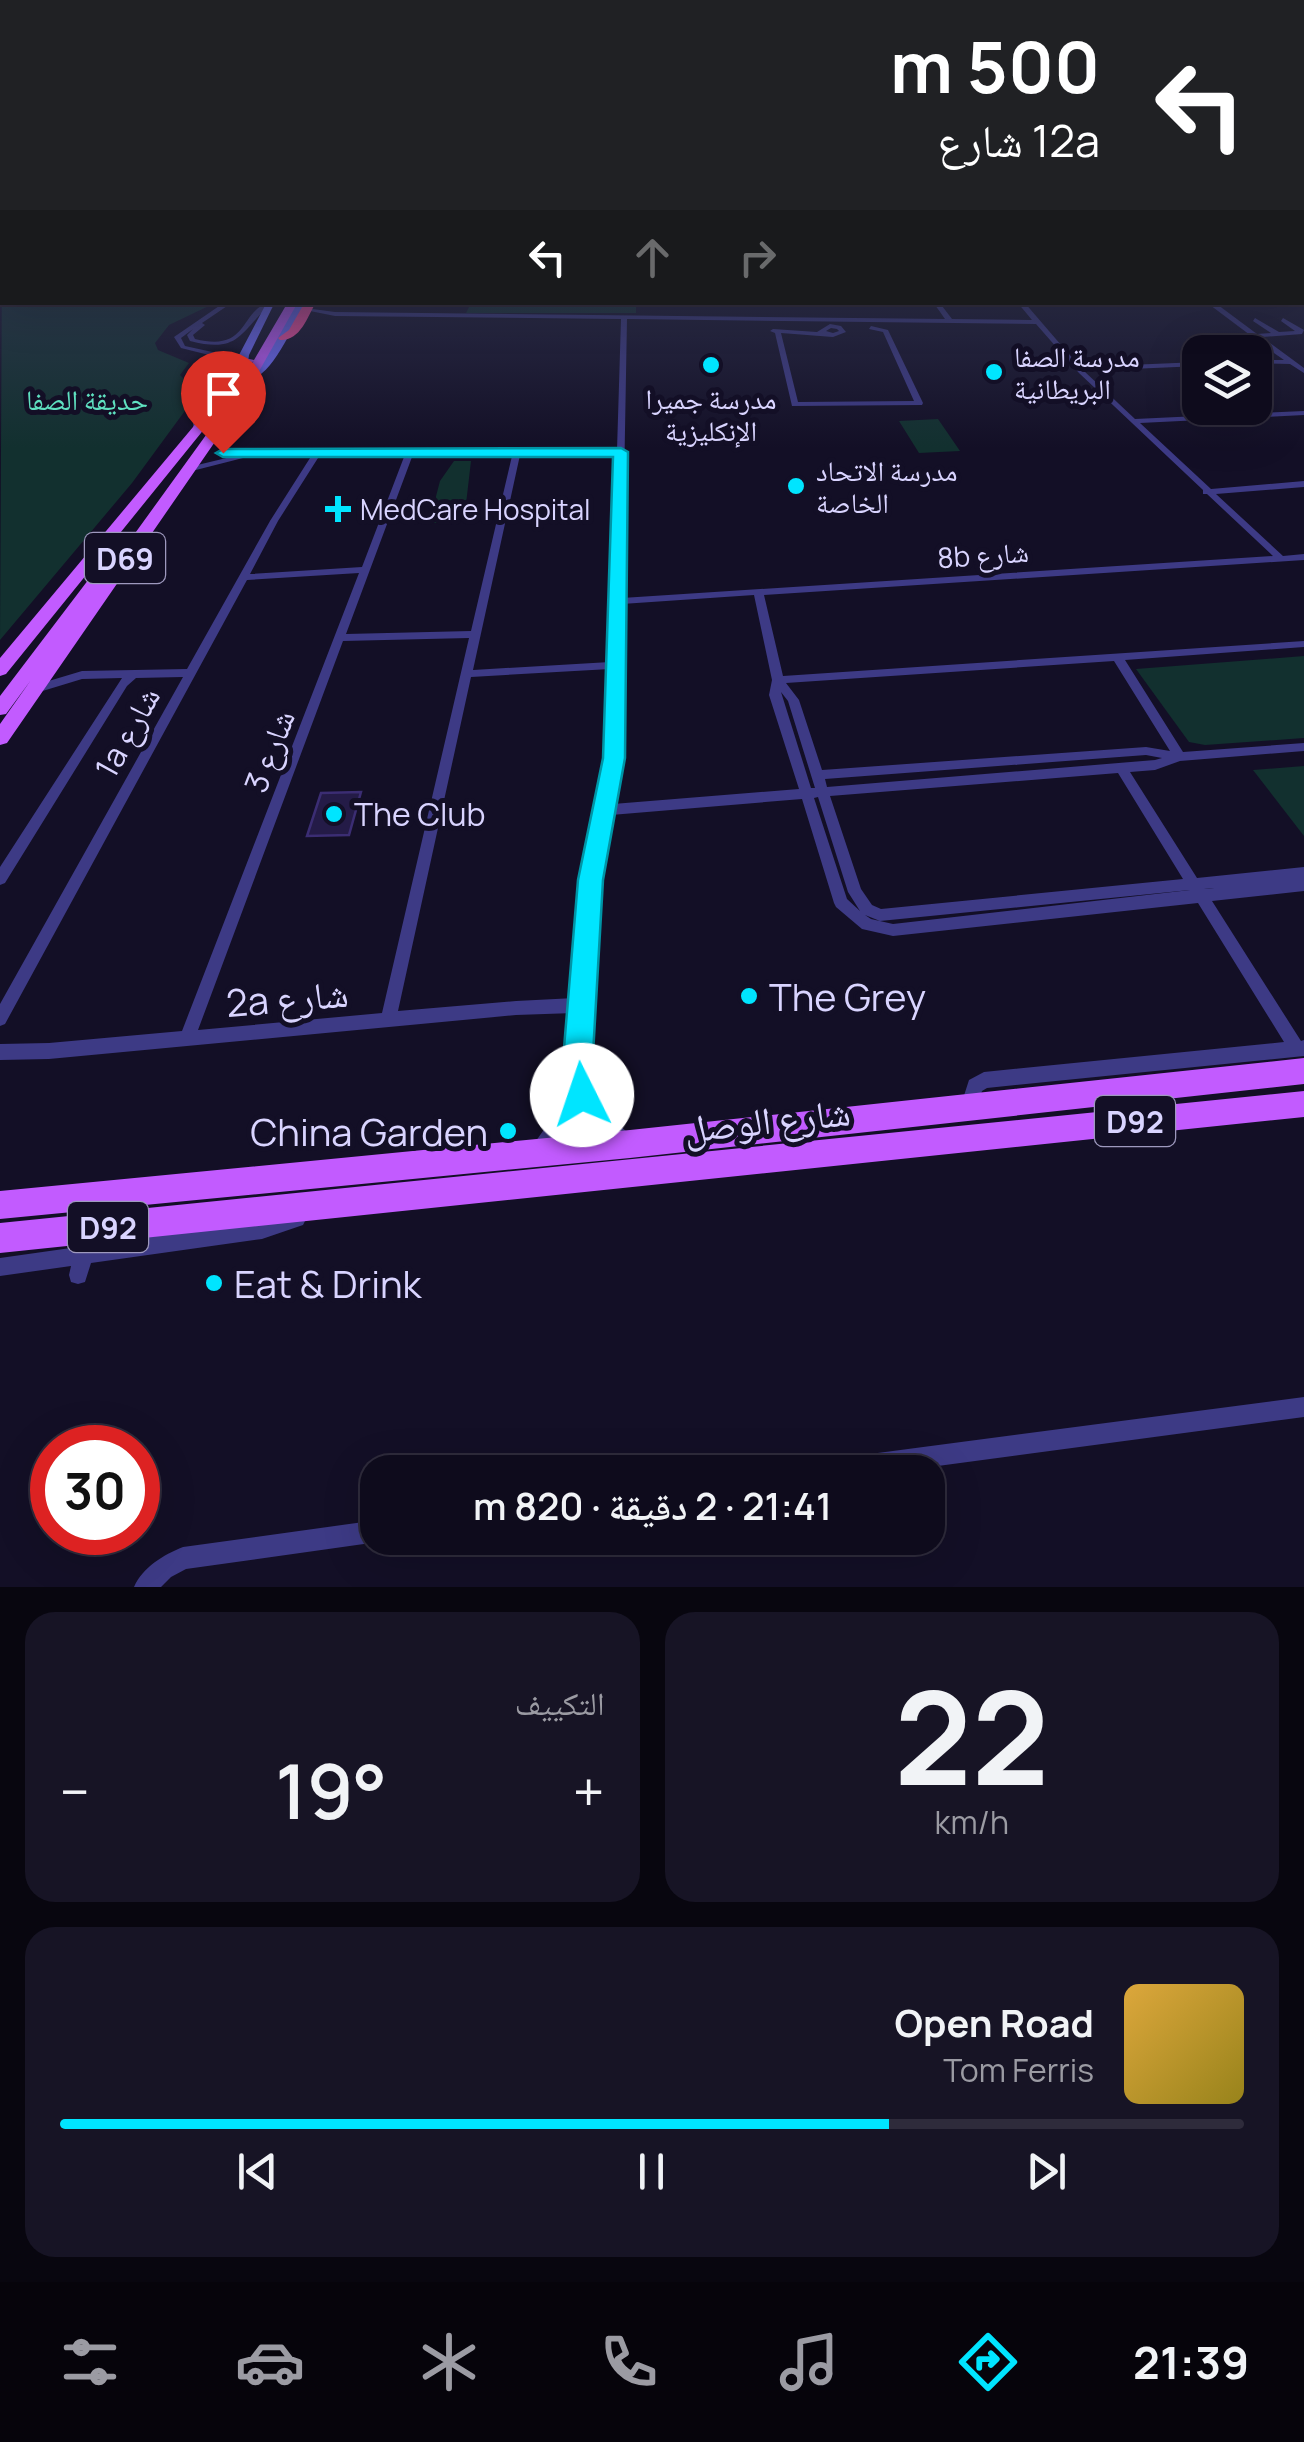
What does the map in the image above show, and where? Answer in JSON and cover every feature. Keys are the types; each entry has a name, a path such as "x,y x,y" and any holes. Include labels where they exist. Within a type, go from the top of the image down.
{"highway":[{"path":"284,338 299,322 307,305"}],"main road":[{"path":"269,305 244,355 247,373 262,372 306,305"},
{"name":"D69","path":"247,373 281,305"},
{"name":"D69","path":"0,684 16,663 20,646 202,437 291,305"},
{"name":"D69","path":"0,738 188,470 202,437"},
{"path":"0,710 126,538 146,527"},
{"path":"0,670 20,646"},
{"name":"شارع الوصل","path":"0,1205 968,1108 1302,1056"},
{"name":"شارع الوصل","path":"0,1238 1304,1104"}],"street":[{"path":"225,305 177,337 183,347 215,354 226,364 197,415 202,437 223,453 621,454"},
{"path":"235,305 192,332 190,338 210,344 240,337 268,305"},
{"path":"310,305 335,314"},
{"path":"386,314 397,305"},
{"path":"419,305 462,307 458,315"},
{"path":"536,1153 560,1123 577,1072 591,880 614,758 621,454 630,320 639,305"},
{"path":"1022,305 1080,370 1276,558"},
{"path":"1213,305 1253,335"},
{"path":"938,306 946,320"},
{"path":"299,322 335,314 386,314 882,328 919,403 795,404 774,326"},
{"path":"1255,320 1278,334"},
{"path":"1266,335 1302,332 1283,320"},
{"path":"774,326 1034,321"},
{"path":"1272,348 1304,370"},
{"path":"1272,362 1290,361"},
{"path":"1080,370 1182,365"},
{"path":"1133,422 1304,414"},
{"path":"388,1020 512,454"},
{"name":"1a شارع","path":"1,1016 312,455"},
{"name":"شارع 3","path":"188,1039 412,455"},
{"path":"188,470 243,456"},
{"path":"1204,490 1304,484"},
{"name":"8b شارع","path":"620,604 640,597 1304,557"},
{"path":"245,574 365,573"},
{"path":"619,581 640,597"},
{"path":"754,591 778,680 776,700 804,793 838,896 859,921 893,930 1198,891 1304,873"},
{"name":"8b شارع","path":"620,604 640,597"},
{"path":"341,638 473,637"},
{"path":"778,680 1304,644"},
{"path":"1111,656 1180,757"},
{"path":"54,663 82,675"},
{"path":"466,671 616,669"},
{"path":"36,689 82,675 190,676"},
{"path":"0,879 123,683 137,675"},
{"path":"778,680 790,695 854,892 867,909 894,917 1304,885"},
{"path":"818,774 1146,751 1180,757 1304,747"},
{"path":"606,810 1121,768 1162,764 1180,757"},
{"path":"1121,768 1302,1056"},
{"path":"878,770 883,785"},
{"name":"2a شارع","path":"0,1052 581,1005"},
{"path":"577,1072 594,1116 630,1144"},
{"path":"0,1267 262,1230 332,1204"},
{"path":"78,1275 84,1254"},
{"path":"944,1455 1304,1407"},
{"path":"145,1587 163,1569 183,1558 360,1533"}],"green space":[{"name":"حديقة الصفا","path":"2,305 211,305 169,325 155,343 158,350 189,363 180,375 198,393 132,483 0,640"},
{"path":"470,305 636,305 636,313 466,313"},
{"path":"938,419 960,451 919,453 899,421"},
{"path":"454,461 471,461 466,504 460,505 454,523 429,523 440,481"},
{"path":"1304,656 1304,738 1205,745 1189,742 1136,669"},
{"path":"1304,766 1304,836 1253,770"}],"building":[{"name":"The Club","path":"361,792 349,835 307,836 321,793"}],"place":[{"name":"مدرسة جميرا الإنكليزية","path":"711,365"},
{"name":"مدرسة الصفا البريطانية","path":"994,372"},
{"name":"مدرسة الاتحاد الخاصة","path":"796,486"},
{"name":"MedCare Hospital","path":"338,509"},
{"name":"The Club","path":"334,814"},
{"name":"The Grey","path":"749,996"},
{"name":"China Garden","path":"508,1131"},
{"name":"Eat & Drink","path":"214,1283"}],"route":[{"path":"223,453 243,456 621,452 614,758 591,880 577,1072 582,1095"}]}
